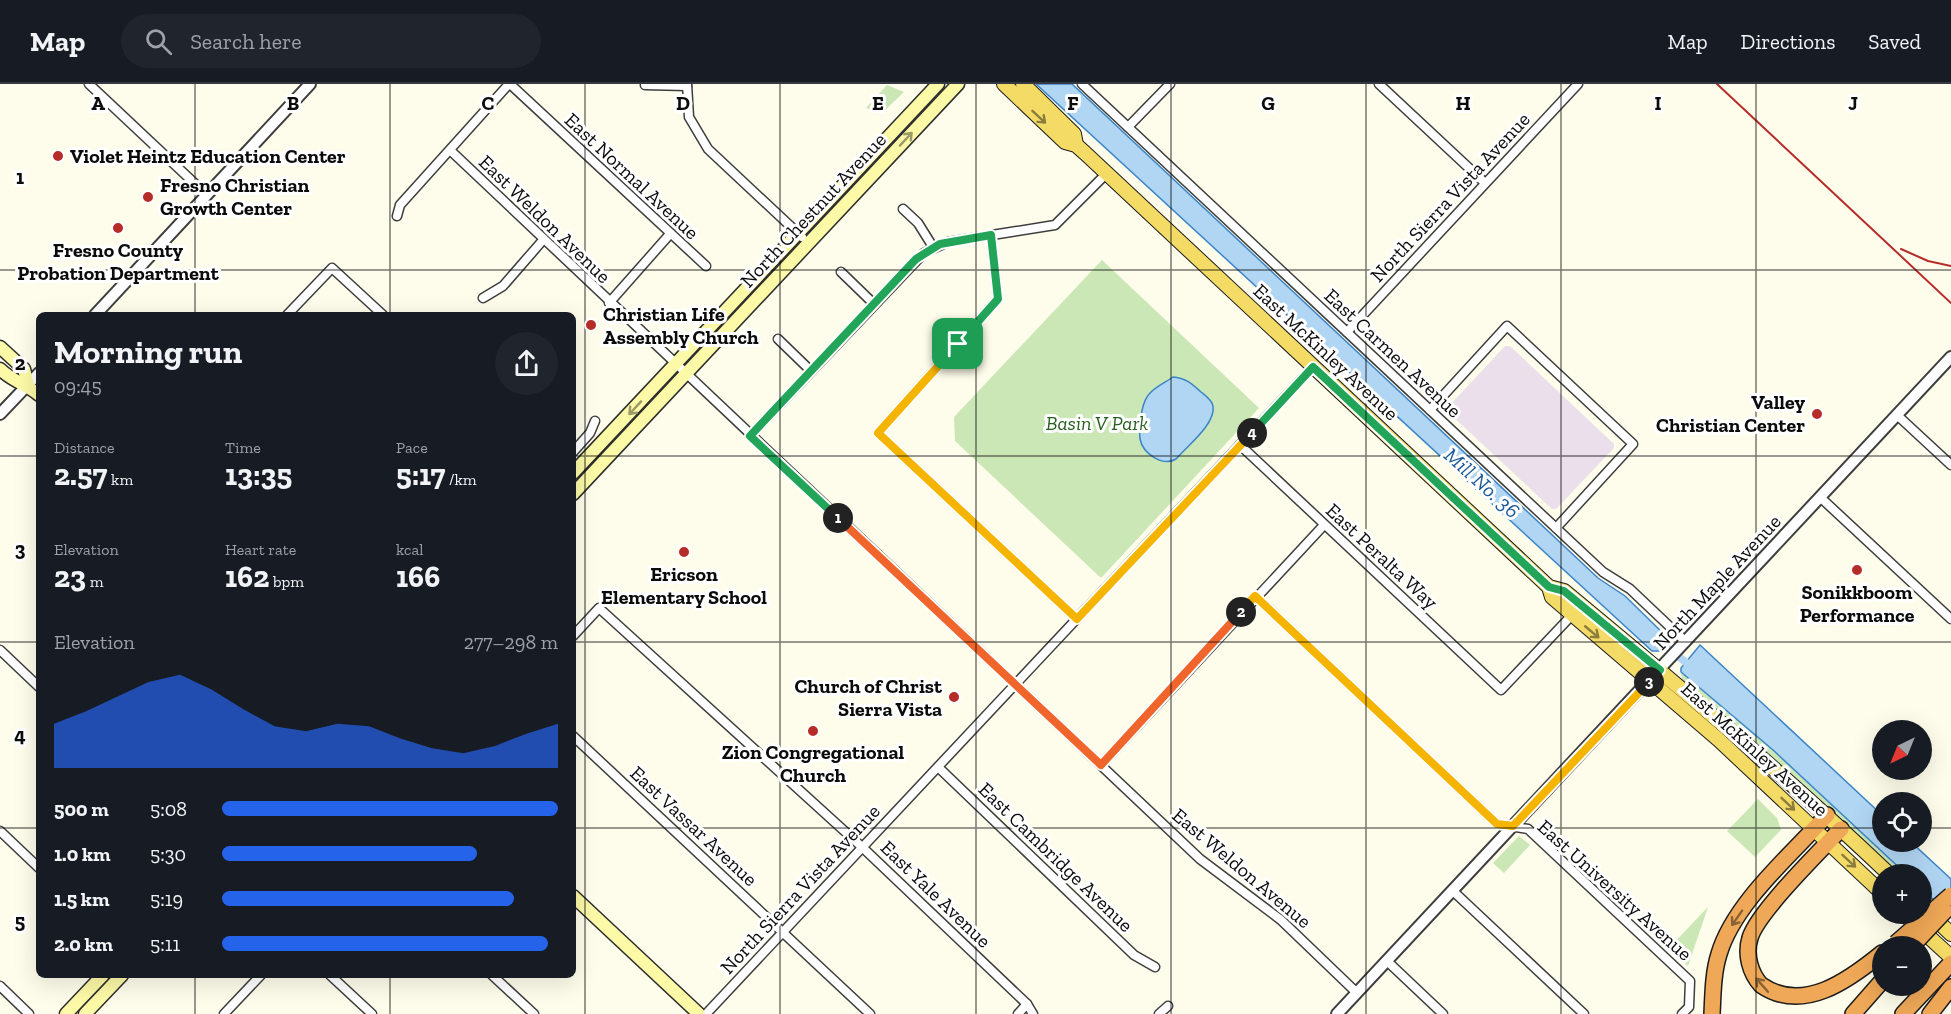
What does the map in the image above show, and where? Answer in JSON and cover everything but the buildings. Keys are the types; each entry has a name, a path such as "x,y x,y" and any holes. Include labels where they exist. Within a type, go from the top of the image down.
{"highway":[{"path":"1712,1014 1716,965 1728,931 1744,907 1827,816"},
{"path":"1841,829 1754,928 1748,950 1752,972 1759,983 1778,998 1799,1004 1811,1003 1835,991 1872,961"},
{"path":"1903,936 1951,895"},
{"path":"1921,936 1951,904"},
{"path":"1903,1014 1951,963"},
{"path":"1930,1014 1949,989"},
{"path":"1853,1014 1872,992"}],"main road":[{"name":"North Chestnut Avenue","path":"576,470 938,84"},
{"name":"North Chestnut Avenue","path":"576,491 958,84"},
{"name":"East McKinley Avenue","path":"1004,84 1065,142 1076,145 1549,587 1564,591 1827,816 1878,864"},
{"name":"East McKinley Avenue","path":"1023,84 1074,134 1076,145"},
{"path":"832,220 847,192 877,160 880,146"},
{"path":"0,347 24,369 28,385"},
{"path":"0,369 12,381 28,385 36,392"},
{"name":"East McKinley Avenue","path":"1549,587 1552,597 1572,615 1659,671 1872,883"},
{"path":"576,899 699,1014"},
{"path":"1932,916 1951,934"},
{"path":"1915,924 1951,957"},
{"path":"66,1014 100,978"},
{"path":"85,1014 119,978"}],"street":[{"path":"89,84 207,195"},
{"path":"101,312 310,84"},
{"path":"397,216 400,205 510,84"},
{"name":"East Normal Avenue","path":"510,84 706,266"},
{"name":"East Carmen Avenue","path":"1082,84 1603,572 1630,590 1686,642"},
{"path":"1128,127 1170,84"},
{"path":"1379,84 1485,183"},
{"name":"North Sierra Vista Avenue","path":"1347,332 1578,84"},
{"path":"645,85 687,85 689,117 708,149 809,243"},
{"name":"East Weldon Avenue","path":"451,151 685,375 1200,859 1281,920 1357,993"},
{"path":"750,436 916,259 933,247 1055,225 1106,174"},
{"path":"903,209 918,223 933,247"},
{"path":"609,303 670,234"},
{"path":"991,235 998,299 878,433 1077,619"},
{"path":"483,298 503,286 543,240"},
{"path":"290,312 332,268 380,312"},
{"path":"841,272 874,304"},
{"path":"1430,410 1507,326 1633,444 1556,528"},
{"path":"778,339 811,370"},
{"name":"North Maple Avenue","path":"1337,1014 1951,357"},
{"name":"North Sierra Vista Avenue","path":"706,1014 1313,367"},
{"path":"0,414 36,377"},
{"path":"1897,415 1951,465"},
{"path":"576,449 590,433 595,421"},
{"name":"East Peralta Way","path":"1240,446 1501,690 1572,615"},
{"path":"1821,498 1951,619"},
{"path":"1101,765 1255,596 1324,525"},
{"name":"East University Avenue","path":"1255,596 1497,824 1528,830 1690,981 1689,1007 1682,1014"},
{"name":"East Yale Avenue","path":"576,633 600,608 862,848 1027,1004 1033,1014"},
{"path":"0,650 36,684"},
{"name":"East Vassar Avenue","path":"576,739 870,1014"},
{"name":"East Cambridge Avenue","path":"938,767 1134,955 1155,967"},
{"path":"0,831 36,865"},
{"path":"1453,891 1584,1014"},
{"path":"1387,961 1443,1014"},
{"path":"224,1014 258,978"},
{"path":"333,978 372,1014"},
{"path":"495,978 534,1014"},
{"path":"0,986 29,1014"},
{"path":"1018,1014 1027,1004"},
{"path":"1159,1014 1168,1006"}],"shaded area":[{"path":"1505,346 1510,346 1614,444 1614,448 1556,509 1552,509 1448,412 1448,407"}],"green space":[{"path":"887,85 904,92 882,113 866,108"},
{"name":"Basin V Park","path":"1102,260 1259,408 1101,578 955,441 954,417"},
{"path":"1681,672 1773,750 1872,842 1872,848 1854,831 1682,679"},
{"path":"1758,799 1777,818 1781,830 1755,857 1727,831"},
{"path":"1519,836 1530,845 1504,873 1493,863"},
{"path":"1876,852 1882,852 1895,864 1889,864"},
{"path":"1708,907 1688,966 1669,948"}],"water":[{"path":"1036,84 1072,84 1598,578 1625,596 1671,641 1661,651 1652,651"},
{"path":"1173,377 1188,382 1207,397 1213,406 1213,413 1206,427 1176,459 1165,461 1154,458 1145,450 1140,439 1140,423 1143,406 1149,394"},
{"path":"1700,645 1872,806 1872,842 1773,750 1681,672 1681,668"},
{"path":"1882,852 1922,852 1951,879 1951,916 1932,898 1932,864 1895,864"}],"waterway":[{"name":"Mill No. 36","path":"1657,639 1694,669"}],"railway":[{"path":"1717,84 1951,303"},
{"path":"1901,249 1928,261 1951,266"}],"place":[{"name":"Violet Heintz Education Center","path":"58,156"},
{"name":"Fresno Christian Growth Center","path":"148,197"},
{"name":"Fresno County Probation Department","path":"118,228"},
{"name":"Christian Life Assembly Church","path":"591,325"},
{"name":"Valley Christian Center","path":"1817,414"},
{"name":"Ericson Elementary School","path":"684,552"},
{"name":"Sonikkboom Performance","path":"1857,570"},
{"name":"Church of Christ Sierra Vista","path":"954,697"},
{"name":"Zion Congregational Church","path":"813,731"}],"route":[{"path":"991,235 998,299 958,344 878,433 1077,619 1313,367 1549,587 1564,591 1660,670 1513,826 1497,824 1255,596 1101,765 750,436 916,259 940,244 991,235"}]}
